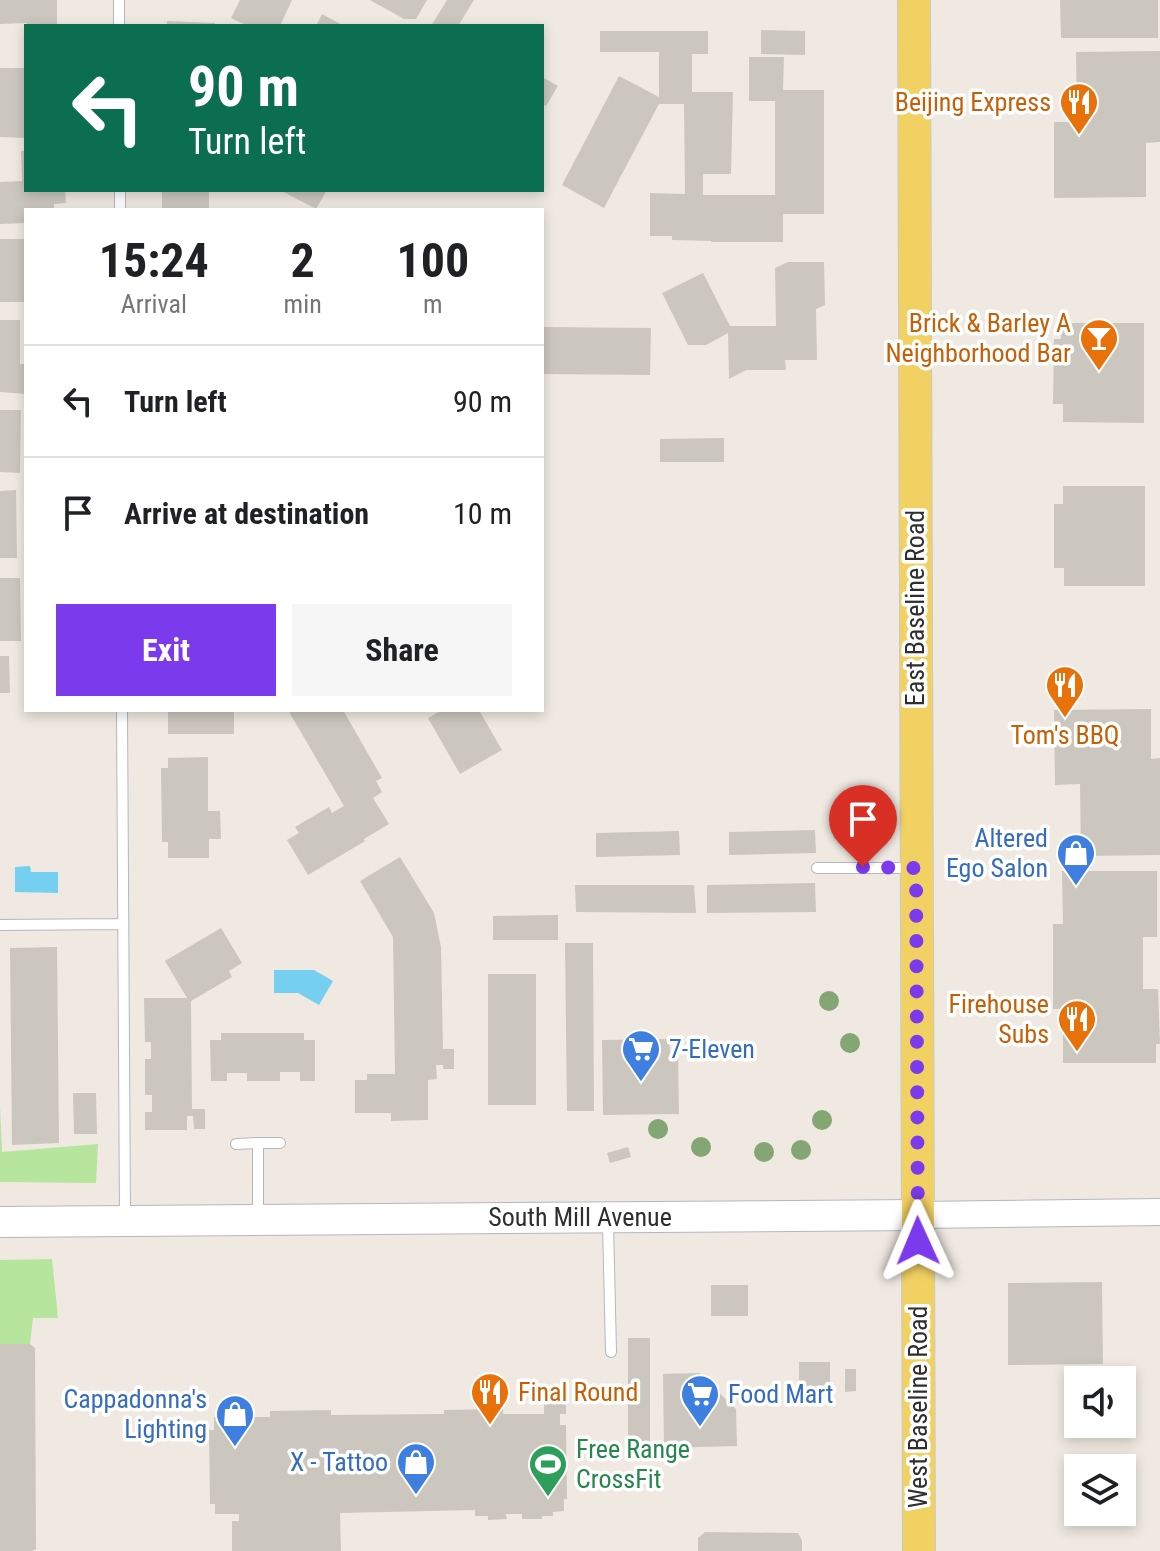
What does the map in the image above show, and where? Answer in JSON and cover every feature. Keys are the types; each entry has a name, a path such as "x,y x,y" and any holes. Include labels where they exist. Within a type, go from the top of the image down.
{"main road":[{"name":"East Baseline Road","path":"914,0 917,1215"},
{"name":"South Mill Avenue","path":"0,1222 917,1215"},
{"name":"West Baseline Road","path":"917,1215 919,1551"}],"street":[{"name":"South Mill Avenue","path":"917,1215 1160,1212"}],"lane":[{"path":"119,0 119,24"},
{"path":"122,712 125,1221"},
{"path":"817,868 916,868"},
{"path":"0,925 123,924"},
{"path":"258,1143 258,1219"},
{"path":"236,1144 280,1143"},
{"path":"608,1216 611,1352"}],"green space":[{"path":"0,1106 2,1152 98,1144 96,1183 0,1182"},
{"path":"52,1259 58,1318 33,1318 30,1344 0,1344 0,1260"}],"water":[{"path":"30,866 31,872 58,872 58,893 15,892 15,867"},
{"path":"274,970 314,970 333,981 319,1005 298,993 274,993"}],"building":[{"path":"0,0 57,0 57,24 0,24"},
{"path":"240,0 292,0 281,24 244,24 231,18"},
{"path":"370,0 427,0 416,19 404,19"},
{"path":"447,0 474,0 459,24 432,24"},
{"path":"1060,0 1158,0 1158,38 1061,38"},
{"path":"322,14 340,24 317,24"},
{"path":"167,21 215,23 215,24 167,24"},
{"path":"761,30 805,31 805,55 761,54"},
{"path":"600,31 708,31 708,54 692,54 692,92 733,92 731,174 703,174 703,195 775,195 775,101 749,101 749,57 784,57 783,90 824,90 824,214 783,214 783,242 711,242 650,236 650,193 685,194 684,104 659,104 604,208 562,185 619,76 659,97 659,52 600,52"},
{"path":"1160,51 1160,142 1146,143 1146,197 1054,198 1054,122 1077,122 1076,52"},
{"path":"0,68 24,68 24,138 0,137"},
{"path":"544,78 558,86 544,105"},
{"path":"21,151 24,151 24,192 65,192 66,203 54,204 54,208 24,208 24,223 0,224 0,182 22,181"},
{"path":"162,192 209,192 209,208 162,208"},
{"path":"284,192 326,192 314,208"},
{"path":"0,239 24,239 24,302 0,302"},
{"path":"788,262 824,262 825,305 816,309 817,360 785,360 786,370 746,370 729,379 728,333 706,345 688,345 662,293 703,273 730,326 776,326 775,268"},
{"path":"0,320 20,320 24,394 0,392"},
{"name":"Brick & Barley A Neighborhood Bar","path":"1061,323 1144,323 1144,423 1063,422 1063,404 1053,404 1054,339 1061,339"},
{"path":"544,327 651,328 650,375 544,374"},
{"path":"0,410 21,410 20,473 0,472"},
{"path":"724,438 724,462 660,462 660,439"},
{"path":"1063,486 1145,486 1145,586 1064,586 1064,568 1054,568 1054,504 1063,504"},
{"path":"16,490 17,558 0,558 0,491"},
{"path":"0,578 20,578 21,641 0,641"},
{"path":"0,656 9,656 10,693 0,693"},
{"path":"1151,709 1151,759 1160,758 1160,855 1081,856 1080,784 1055,785 1054,710"},
{"path":"168,712 234,712 234,734 168,734"},
{"path":"289,712 344,712 382,778 376,781 382,792 373,798 389,824 308,875 287,840 299,833 295,827 329,807 332,813 344,806"},
{"path":"438,712 480,712 502,750 460,774 428,718"},
{"path":"208,757 208,811 220,811 221,839 209,839 209,858 168,858 168,842 162,842 161,768 168,768 168,758"},
{"path":"815,830 816,853 729,855 729,832"},
{"path":"679,831 680,855 596,857 596,833"},
{"path":"400,857 434,913 441,947 443,1049 454,1049 454,1069 436,1065 437,1079 428,1080 428,1120 391,1121 391,1113 355,1113 355,1080 367,1080 367,1074 395,1074 393,937 360,881"},
{"path":"1062,871 1157,871 1157,937 1143,937 1143,989 1158,989 1160,1044 1156,1044 1156,1063 1063,1063 1063,1009 1053,1009 1053,924 1063,924"},
{"path":"815,883 816,912 707,913 707,885"},
{"path":"575,885 694,885 696,913 576,912"},
{"path":"558,915 558,940 493,940 493,916"},
{"path":"221,928 242,963 229,971 232,977 191,1001 192,1109 205,1109 205,1129 194,1129 193,1116 187,1116 187,1130 145,1130 145,1112 152,1112 152,1095 145,1095 145,1059 151,1059 151,1042 145,1042 144,998 187,998 165,961"},
{"path":"565,943 593,943 594,1111 567,1111"},
{"path":"57,947 59,1143 12,1145 10,948"},
{"path":"488,974 536,974 536,1105 488,1105"},
{"path":"221,1033 304,1033 304,1040 315,1040 315,1081 300,1081 300,1072 280,1072 280,1081 247,1081 247,1073 227,1073 227,1081 211,1081 210,1040 221,1040"},
{"name":"7-Eleven","path":"669,1039 670,1051 678,1051 679,1114 603,1115 602,1040"},
{"path":"73,1093 96,1093 97,1134 74,1134"},
{"path":"628,1147 631,1157 610,1163 607,1153"},
{"path":"1102,1282 1103,1364 1008,1365 1008,1283"},
{"path":"711,1285 748,1285 748,1316 711,1316"},
{"path":"628,1338 650,1338 650,1447 628,1447"},
{"path":"0,1344 30,1344 35,1348 36,1549 32,1551 0,1551"},
{"path":"799,1362 830,1362 830,1399 799,1399"},
{"path":"845,1369 856,1369 856,1391 845,1392"},
{"name":"Food Mart","path":"699,1373 736,1409 737,1446 664,1448 663,1374"},
{"path":"544,1397 566,1397 566,1414 560,1414 560,1425 566,1425 567,1499 564,1499 564,1511 553,1512 553,1516 522,1519 522,1514 506,1514 507,1519 488,1520 488,1516 475,1516 475,1510 340,1513 341,1551 232,1551 232,1521 239,1521 239,1514 215,1514 215,1504 210,1504 209,1430 214,1430 214,1417 270,1417 270,1411 331,1410 331,1415 444,1414 444,1410 503,1409 503,1414 544,1414"},
{"path":"705,1532 798,1533 802,1551 698,1551 698,1538"}],"place":[{"name":"Beijing Express","path":"1079,136"},
{"name":"Brick & Barley A Neighborhood Bar","path":"1099,372"},
{"name":"Tom's BBQ","path":"1065,719"},
{"name":"Altered Ego Salon","path":"1076,887"},
{"name":"Firehouse Subs","path":"1077,1053"},
{"name":"7-Eleven","path":"641,1083"},
{"name":"Final Round","path":"490,1426"},
{"name":"Food Mart","path":"700,1428"},
{"name":"Cappadonna's Lighting","path":"235,1448"},
{"name":"X - Tattoo","path":"416,1496"},
{"name":"Free Range CrossFit","path":"548,1498"}],"route":[{"path":"863,867 916,868 918,1241"}]}
